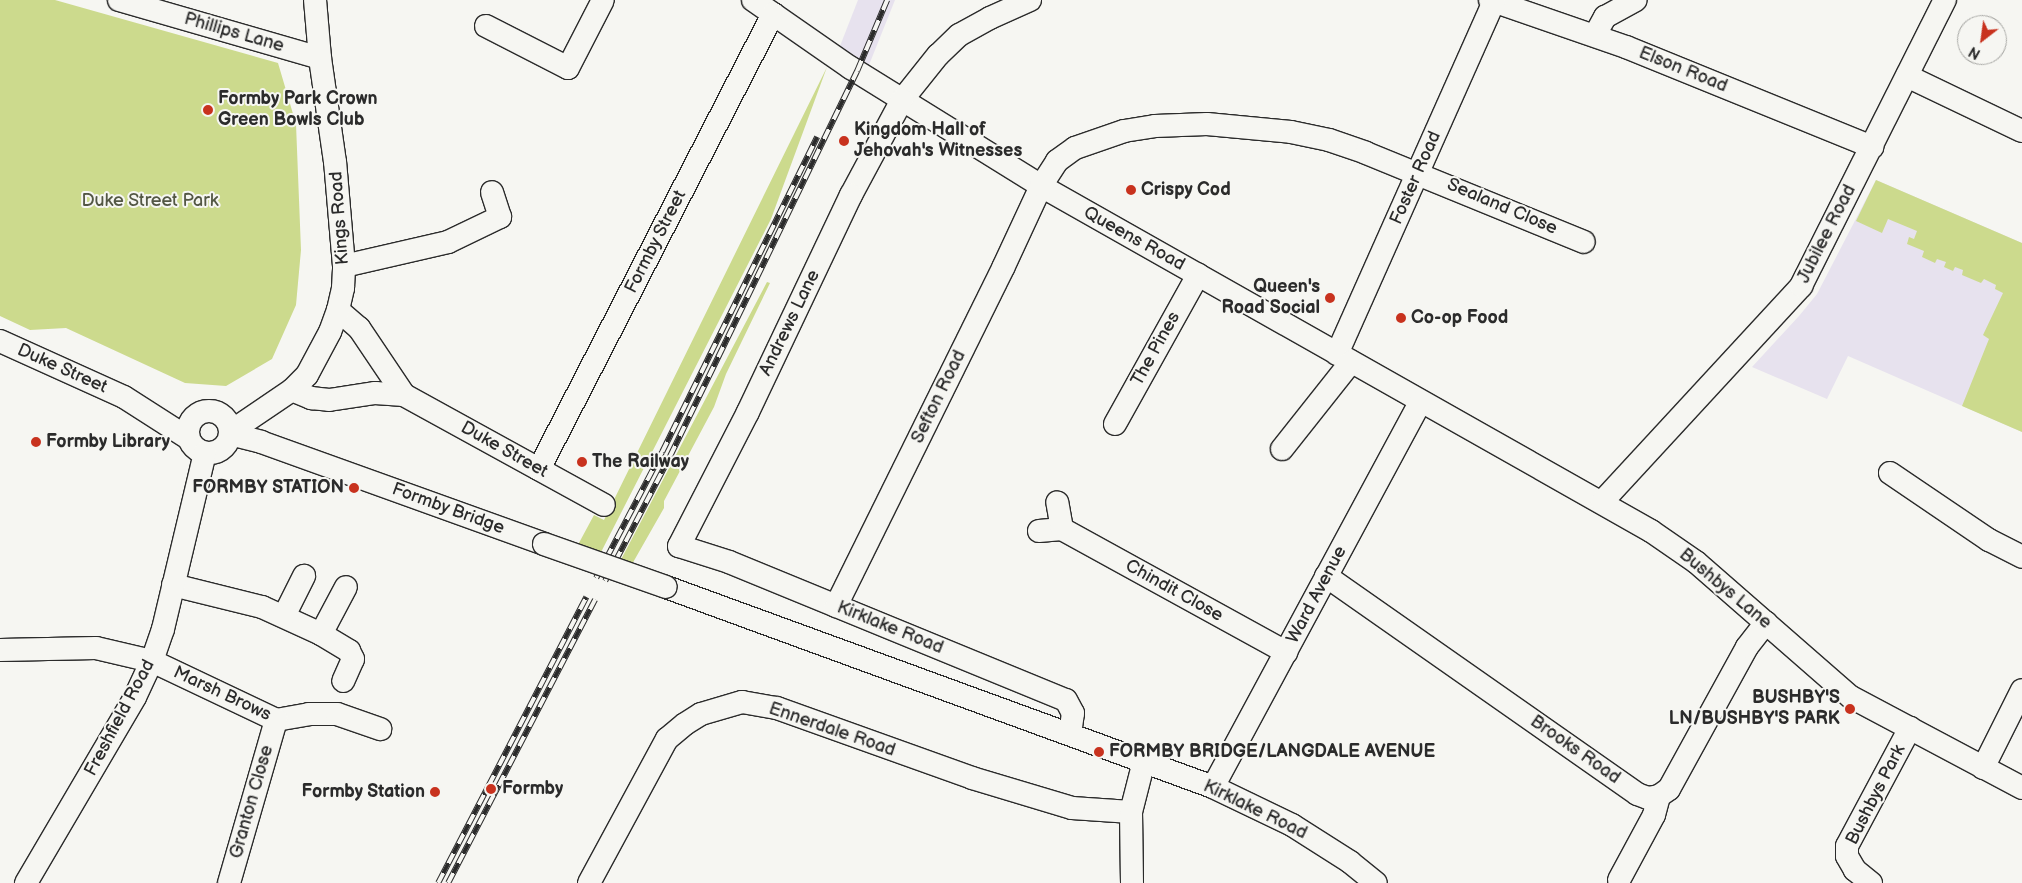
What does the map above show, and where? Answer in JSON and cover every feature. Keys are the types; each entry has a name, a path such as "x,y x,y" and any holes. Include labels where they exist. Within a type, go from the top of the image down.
{"street":[{"name":"Phillips Lane","path":"119,0 320,58"},
{"name":"Kings Road","path":"227,427 264,409 292,390 307,375 318,356 338,310 344,266 336,162 320,58 315,0"},
{"path":"486,26 568,68 603,0"},
{"name":"Queens Road","path":"753,0 851,68 1040,186 1420,402"},
{"path":"902,100 938,55 989,9 1030,0"},
{"name":"Elson Road","path":"1492,0 1595,35 1872,147"},
{"name":"Foster Road","path":"1282,449 1344,358 1419,172 1492,0"},
{"path":"1595,35 1605,17 1636,0"},
{"name":"Jubilee Road","path":"1602,502 1801,286 1945,0"},
{"name":"Formby Street","path":"539,469 773,14"},
{"path":"1907,76 2022,131"},
{"name":"Andrews Lane","path":"679,546 748,412 852,195 902,100"},
{"name":"Sealand Close","path":"1040,186 1057,161 1075,148 1124,131 1182,124 1217,125 1291,132 1329,140 1419,172 1584,242"},
{"name":"Sefton Road","path":"836,606 1003,268 1040,186"},
{"path":"344,266 448,242 500,217 492,192"},
{"name":"The Pines","path":"1115,424 1198,275"},
{"name":"Duke Street","path":"338,310 360,328 404,395"},
{"name":"Duke Street","path":"0,341 124,397 171,411 198,414"},
{"name":"Duke Street","path":"292,390 311,398 329,400 375,393 404,395 604,505"},
{"name":"Duke Street","path":"124,397 188,438"},
{"name":"Bushbys Lane","path":"1420,402 1651,531 1696,562 1851,697 2022,788"},
{"name":"Ward Avenue","path":"1213,787 1420,402"},
{"path":"210,411 227,427 228,441 219,451 205,453 195,448 188,438 189,424 198,414 210,411"},
{"name":"Formby Bridge","path":"227,427 262,442 666,587"},
{"name":"Freshfield Road","path":"26,883 135,697 152,661 173,586 205,453"},
{"path":"1890,473 1989,540 2022,557"},
{"path":"1039,531 1062,529 1057,502"},
{"name":"Chindit Close","path":"1062,529 1286,652"},
{"name":"Kirklake Road","path":"679,546 729,562 1066,700 1073,713 1070,734"},
{"path":"284,616 304,576"},
{"name":"Brooks Road","path":"1326,576 1636,794 1648,798 1659,796"},
{"path":"173,586 262,607 321,634 349,651 353,659 343,681"},
{"path":"321,634 346,587"},
{"name":"Kirklake Road","path":"666,587 1213,787 1292,825 1350,862 1376,883"},
{"path":"1619,880 1654,815 1659,796 1672,784 1747,647 1766,623"},
{"name":"Marsh Brows","path":"0,650 96,648 152,661 276,720 309,714 337,714 380,729"},
{"path":"1983,768 2022,690"},
{"name":"Ennerdale Road","path":"590,883 667,739 701,714 742,702 777,708 972,778 1072,808 1131,812"},
{"name":"Granton Close","path":"229,883 276,720"},
{"name":"Bushbys Park","path":"1871,883 1855,870 1847,856 1847,846 1910,728"},
{"path":"1132,883 1131,812 1144,761"}],"shaded area":[{"path":"858,0 895,0 869,65 840,46"},
{"path":"1876,180 2022,243 2022,432 1848,356 1827,399 1752,367 1817,294"}],"green space":[{"name":"Duke Street Park","path":"0,0 55,0 278,63 296,124 301,250 296,305 272,359 226,386 185,383 66,328 30,330 0,316"},
{"path":"827,67 771,219 596,562 573,554 594,515 604,520"},
{"path":"1876,180 2022,243 2022,432 1962,406 1989,339 1983,335 2003,293 1995,289 1996,285 1984,279 1981,283 1962,275 1963,270 1955,267 1953,271 1944,267 1946,262 1937,259 1935,263 1922,257 1924,251 1907,244 1909,237 1914,239 1917,231 1888,219 1882,233 1856,221"},
{"path":"767,282 770,283 726,374 714,407 664,501 664,508 627,573 616,569"}],"railway":[{"path":"605,581 670,456 857,71 887,0"},
{"path":"596,578 662,452 817,137"},
{"path":"438,883 586,597"},
{"path":"448,883 595,600"}],"place":[{"name":"Formby Park Crown Green Bowls Club","path":"208,110"},
{"name":"Kingdom Hall of Jehovah's Witnesses","path":"844,141"},
{"name":"Crispy Cod","path":"1131,190"},
{"name":"Queen's Road Social","path":"1330,298"},
{"name":"Co-op Food","path":"1401,318"},
{"name":"Formby Library","path":"36,442"},
{"name":"The Railway","path":"582,462"},
{"name":"FORMBY STATION","path":"354,488"},
{"name":"BUSHBY'S LN/BUSHBY'S PARK","path":"1850,709"},
{"name":"FORMBY BRIDGE/LANGDALE AVENUE","path":"1099,752"},
{"name":"Formby","path":"491,789"},
{"name":"Formby Station","path":"435,792"}]}
